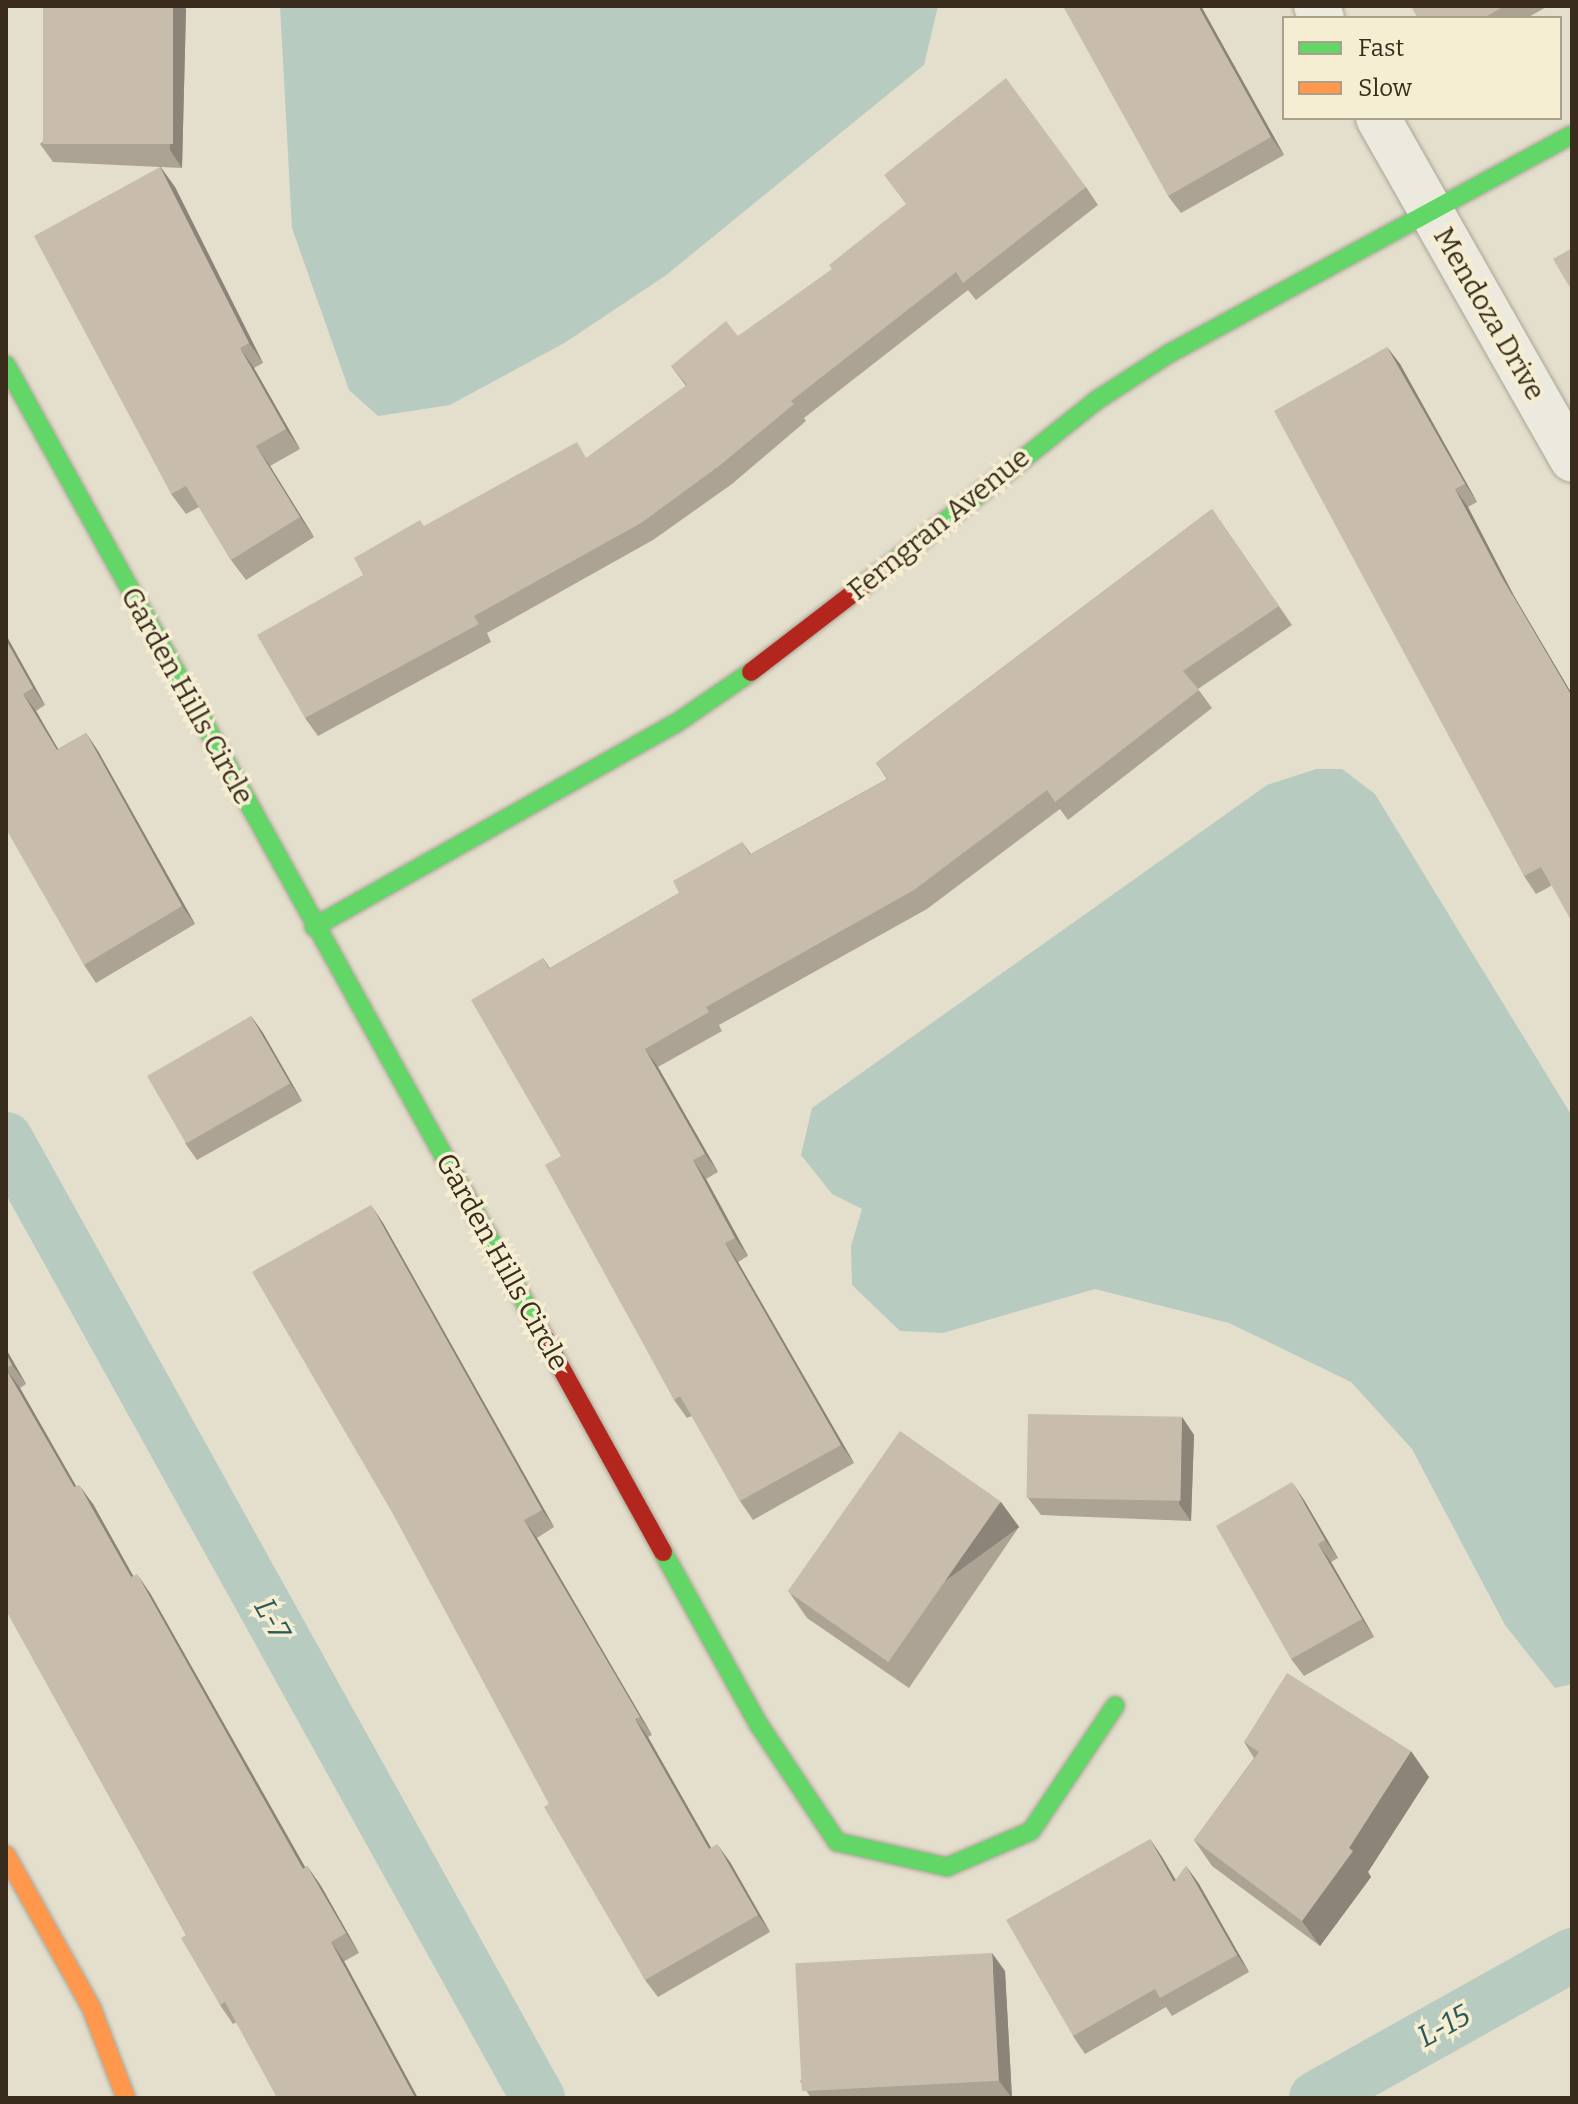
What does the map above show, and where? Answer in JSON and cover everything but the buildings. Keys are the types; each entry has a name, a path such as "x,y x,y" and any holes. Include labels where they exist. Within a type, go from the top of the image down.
{"street":[{"name":"Mendoza Drive","path":"1379,120 1572,460"},
{"name":"Ferngran Avenue","path":"314,927 675,724 783,650 1097,400 1170,353 1429,209 1572,135"},
{"name":"Garden Hills Circle","path":"6,365 314,927 759,1725 837,1842 947,1867 1031,1831 1115,1706"},
{"path":"6,1855 91,2007 126,2098"}],"shaded area":[{"path":"280,6 938,6 924,65 665,276 566,342 450,405 378,416 349,390 292,228"},
{"path":"1316,769 1342,769 1375,794 1572,1116 1572,1684 1555,1688 1505,1625 1412,1449 1351,1382 1229,1323 1095,1289 943,1333 900,1331 852,1285 851,1246 862,1209 832,1194 801,1155 812,1108 1267,785"}],"waterway":[{"name":"L-7","path":"6,1139 538,2098"},
{"name":"L-15","path":"1316,2098 1572,1955"}],"traffic: fast":[{"path":"894,562 1097,400 1170,353 1572,135"},
{"path":"6,365 540,1330"},
{"path":"314,927 675,724 751,672"},
{"path":"663,1552 759,1725 837,1842 947,1867 1031,1831 1115,1706"}],"traffic: slow":[{"path":"6,1855 91,2007 126,2098"}],"traffic: jam":[{"path":"751,672 894,562"},
{"path":"540,1330 663,1552"}]}
